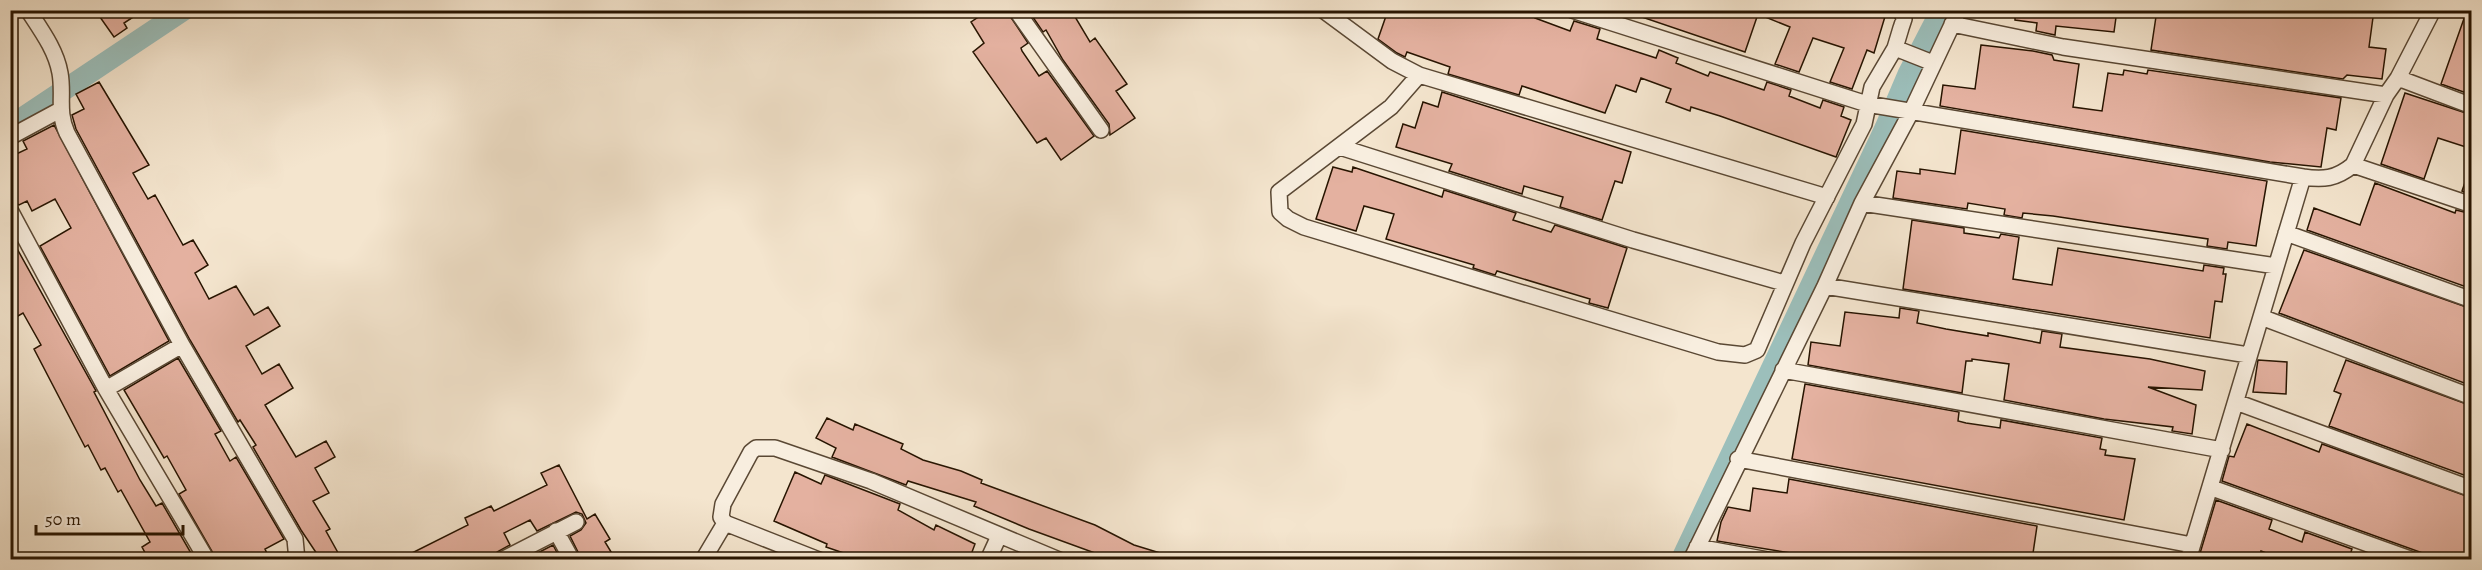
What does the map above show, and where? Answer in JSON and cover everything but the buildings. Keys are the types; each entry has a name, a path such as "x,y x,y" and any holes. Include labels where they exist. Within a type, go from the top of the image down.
{"street":[{"path":"28,10 51,46 60,72 60,105 67,133 182,345 295,539 297,560"},
{"path":"1016,10 1101,130"},
{"path":"1323,10 1392,61 1419,75 1827,197"},
{"path":"1572,10 1870,105 2319,179 2336,177 2353,165 2386,95 2398,78 2433,10"},
{"path":"1419,75 1391,107 1279,192 1280,212 1288,219 1326,234 1733,355 1745,355 1757,350 1784,283 1864,124 1870,105 1872,87 1900,50 1904,19 1901,10"},
{"path":"1768,560 1694,553 1738,459 1825,286 1906,112 1956,17 2063,47 2386,95"},
{"path":"1900,50 1931,62"},
{"path":"2398,78 2472,106"},
{"path":"10,137 60,105"},
{"path":"1340,147 1633,240 1784,283"},
{"path":"2353,165 2472,205"},
{"path":"1738,459 2190,552 2212,488 2248,355 2303,177"},
{"path":"1862,203 2276,266"},
{"path":"10,210 106,389 207,560"},
{"path":"2286,234 2472,300"},
{"path":"1825,286 2248,355"},
{"path":"2261,317 2472,397"},
{"path":"106,389 182,345"},
{"path":"1783,370 2222,450"},
{"path":"2236,402 2472,489"},
{"path":"819,560 725,523 721,517 723,504 751,452 756,448 775,448 871,480 1059,560"},
{"path":"2212,488 2413,560"},
{"path":"502,560 576,522"},
{"path":"703,560 725,523"},
{"path":"556,531 572,560"},
{"path":"988,560 999,536"}],"waterway":[{"path":"10,126 184,10"},
{"path":"1681,560 1885,128 1908,74 1941,10"}]}
